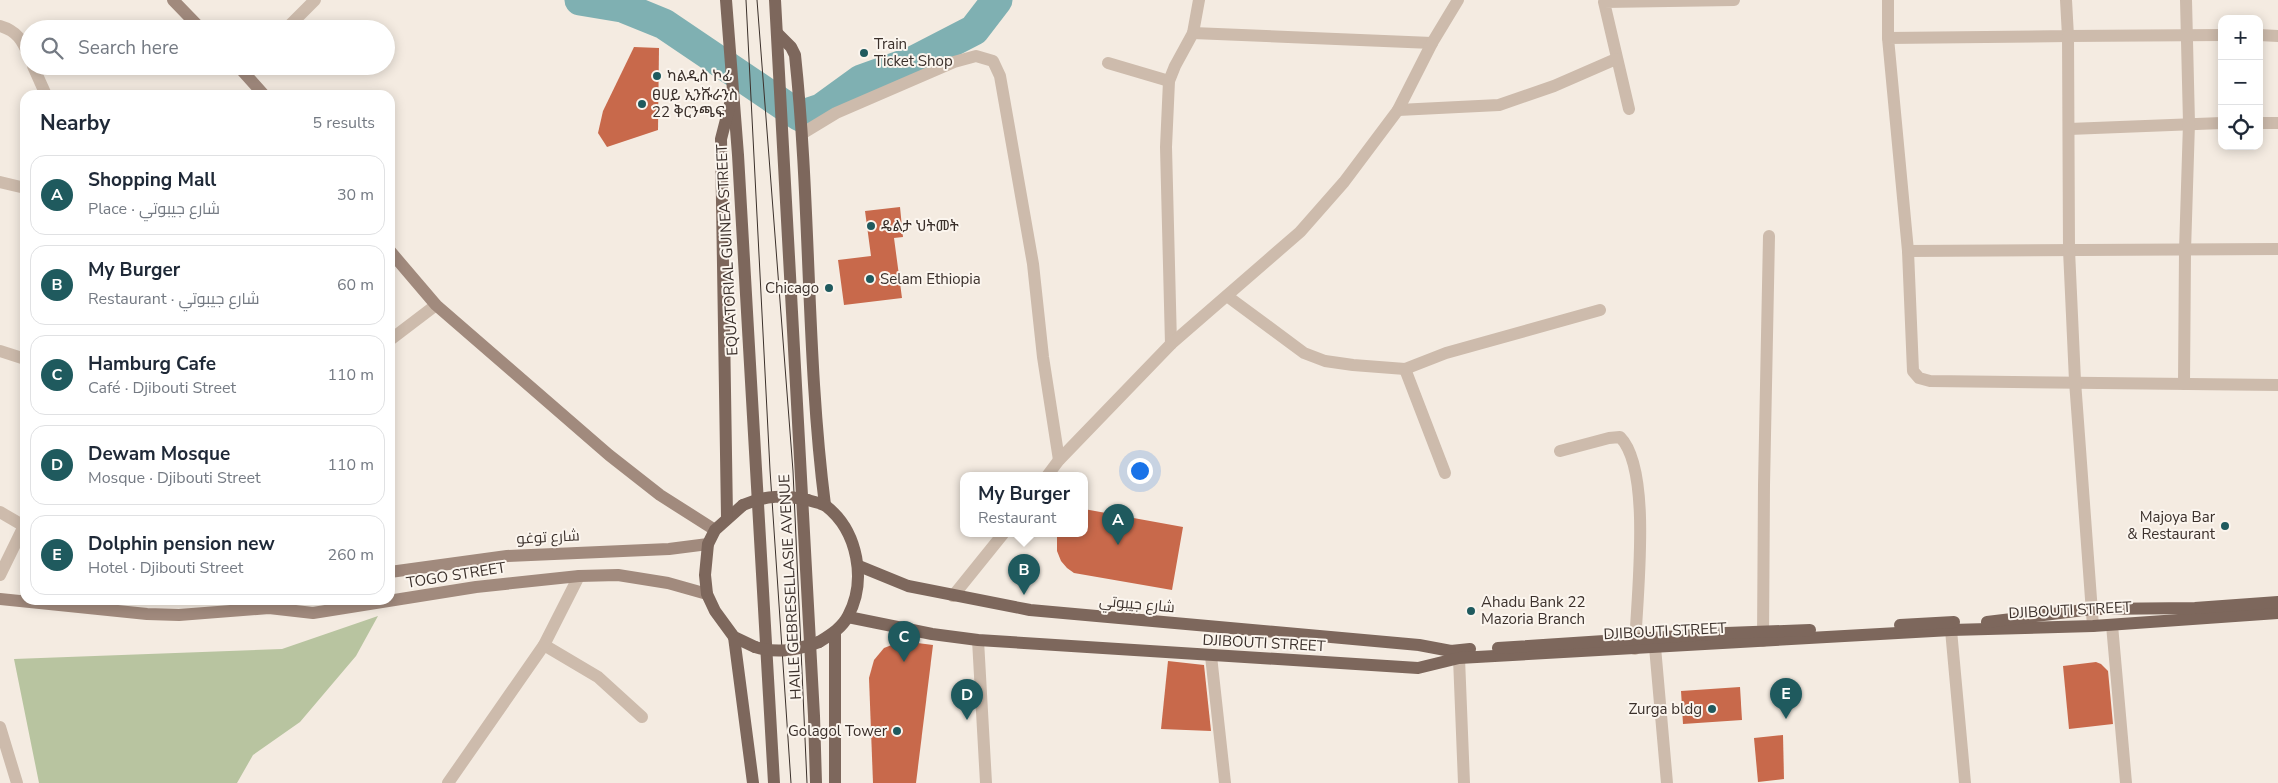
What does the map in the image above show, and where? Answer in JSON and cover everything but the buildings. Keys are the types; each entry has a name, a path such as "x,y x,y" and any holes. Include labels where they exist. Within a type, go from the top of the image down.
{"main road":[{"name":"EQUATORIAL GUINEA STREET","path":"726,0 732,97 738,155 774,783"},
{"path":"775,0 777,34 791,46 795,56 802,127 817,444 825,506"},
{"name":"HAILE GEBRESELLASIE AVENUE","path":"777,34 814,706 816,783"},
{"path":"727,517 721,139 732,97"},
{"path":"775,495 808,500 825,506 846,529 858,566 856,593 848,617 835,632 819,642 786,651 768,651 734,637 715,611 707,594 705,575 708,544 715,530 743,504 759,498 775,495"},
{"name":"شارع جيبوتي","path":"858,566 908,586 1030,610 1418,645"},
{"name":"DJIBOUTI STREET","path":"848,617 932,634 978,640 1418,668 1460,658 1635,644 1656,647 1928,623 1994,622 2092,609 2195,608 2278,602"},
{"name":"DJIBOUTI STREET","path":"1418,645 1451,651 1763,637 2093,626 2278,613"},
{"path":"835,632 835,783"},
{"path":"734,637 753,783"}],"street":[{"path":"173,0 192,20"},
{"path":"295,20 315,0"},
{"path":"1171,344 1166,148 1169,81 1193,33 1199,0"},
{"path":"1050,472 1059,460 1171,344 1300,232 1344,182 1398,110 1432,43 1458,0"},
{"path":"1629,109 1604,1 1734,0"},
{"path":"1888,0 1888,38 1908,251 1912,364 1913,371 1919,378 1930,381 2075,381 2278,385"},
{"path":"2066,0 2068,36 2069,250 2075,381 2093,626"},
{"path":"2184,384 2185,251 2189,123 2186,0"},
{"path":"0,26 11,29 20,37"},
{"path":"1193,33 1432,43"},
{"path":"1888,38 2218,34"},
{"path":"2263,35 2278,36"},
{"path":"802,127 954,62 976,56 993,61 1000,76 1033,264 1043,357 1059,460"},
{"path":"1398,110 1499,105 1554,86 1616,59"},
{"path":"1108,63 1169,81"},
{"path":"37,75 44,90"},
{"path":"248,75 260,90"},
{"path":"2069,130 2218,123"},
{"path":"2263,123 2278,123"},
{"path":"0,182 20,187"},
{"path":"1763,637 1769,236"},
{"path":"1908,251 2278,249"},
{"path":"395,257 436,306 608,455 660,495 715,530"},
{"path":"1227,296 1304,353 1325,361 1405,369 1446,353 1600,310"},
{"path":"395,336 436,306"},
{"path":"0,351 20,357"},
{"path":"1405,369 1445,473"},
{"path":"1560,451 1609,438 1620,437 1626,443 1633,459 1641,500 1635,644"},
{"path":"0,512 20,523"},
{"path":"0,575 20,536"},
{"path":"953,596 1001,537"},
{"name":"شارع توغو","path":"395,571 508,556 669,549 708,544"},
{"path":"448,783 544,645 580,576"},
{"name":"TOGO STREET","path":"395,600 476,587 580,576 618,576 668,583 707,594"},
{"name":"TOGO STREET","path":"0,598 20,600"},
{"name":"TOGO STREET","path":"64,605 147,614 179,615 270,608 313,613 363,605"},
{"path":"270,608 274,605"},
{"path":"2112,625 2126,783"},
{"path":"1951,630 1965,783"},
{"path":"978,640 986,783"},
{"path":"544,645 598,677 642,717"},
{"path":"1656,647 1667,783"},
{"path":"1211,656 1225,783"},
{"path":"1460,658 1464,783"},
{"path":"0,727 17,783"}],"green space":[{"path":"378,616 356,656 300,722 253,755 237,783 39,783 14,659 282,649"}],"waterway":[{"path":"580,0 622,7 664,24 800,116 821,109 861,80 914,61 974,30 997,0"}],"tram line":[{"path":"746,0 770,470 791,783"},
{"path":"757,0 793,471 807,783"}],"place":[{"name":"Train Ticket Shop","path":"864,53"},
{"name":"ካልዲስ ኮፊ","path":"657,76"},
{"name":"ፀሀይ ኢንሹራንስ 22 ቅርንጫፍ","path":"642,104"},
{"name":"ዴልታ ህትመት","path":"871,226"},
{"name":"Selam Ethiopia","path":"870,279"},
{"name":"Chicago","path":"829,288"},
{"name":"Majoya Bar & Restaurant","path":"2225,526"},
{"name":"Shopping Mall","path":"1118,545"},
{"name":"My Burger","path":"1024,595"},
{"name":"Ahadu Bank 22 Mazoria Branch","path":"1471,611"},
{"name":"Hamburg Cafe","path":"904,662"},
{"name":"Zurga bldg","path":"1712,709"},
{"name":"Dolphin pension new","path":"1786,719"},
{"name":"Dewam Mosque","path":"967,720"},
{"name":"Golagol Tower","path":"897,731"}]}
